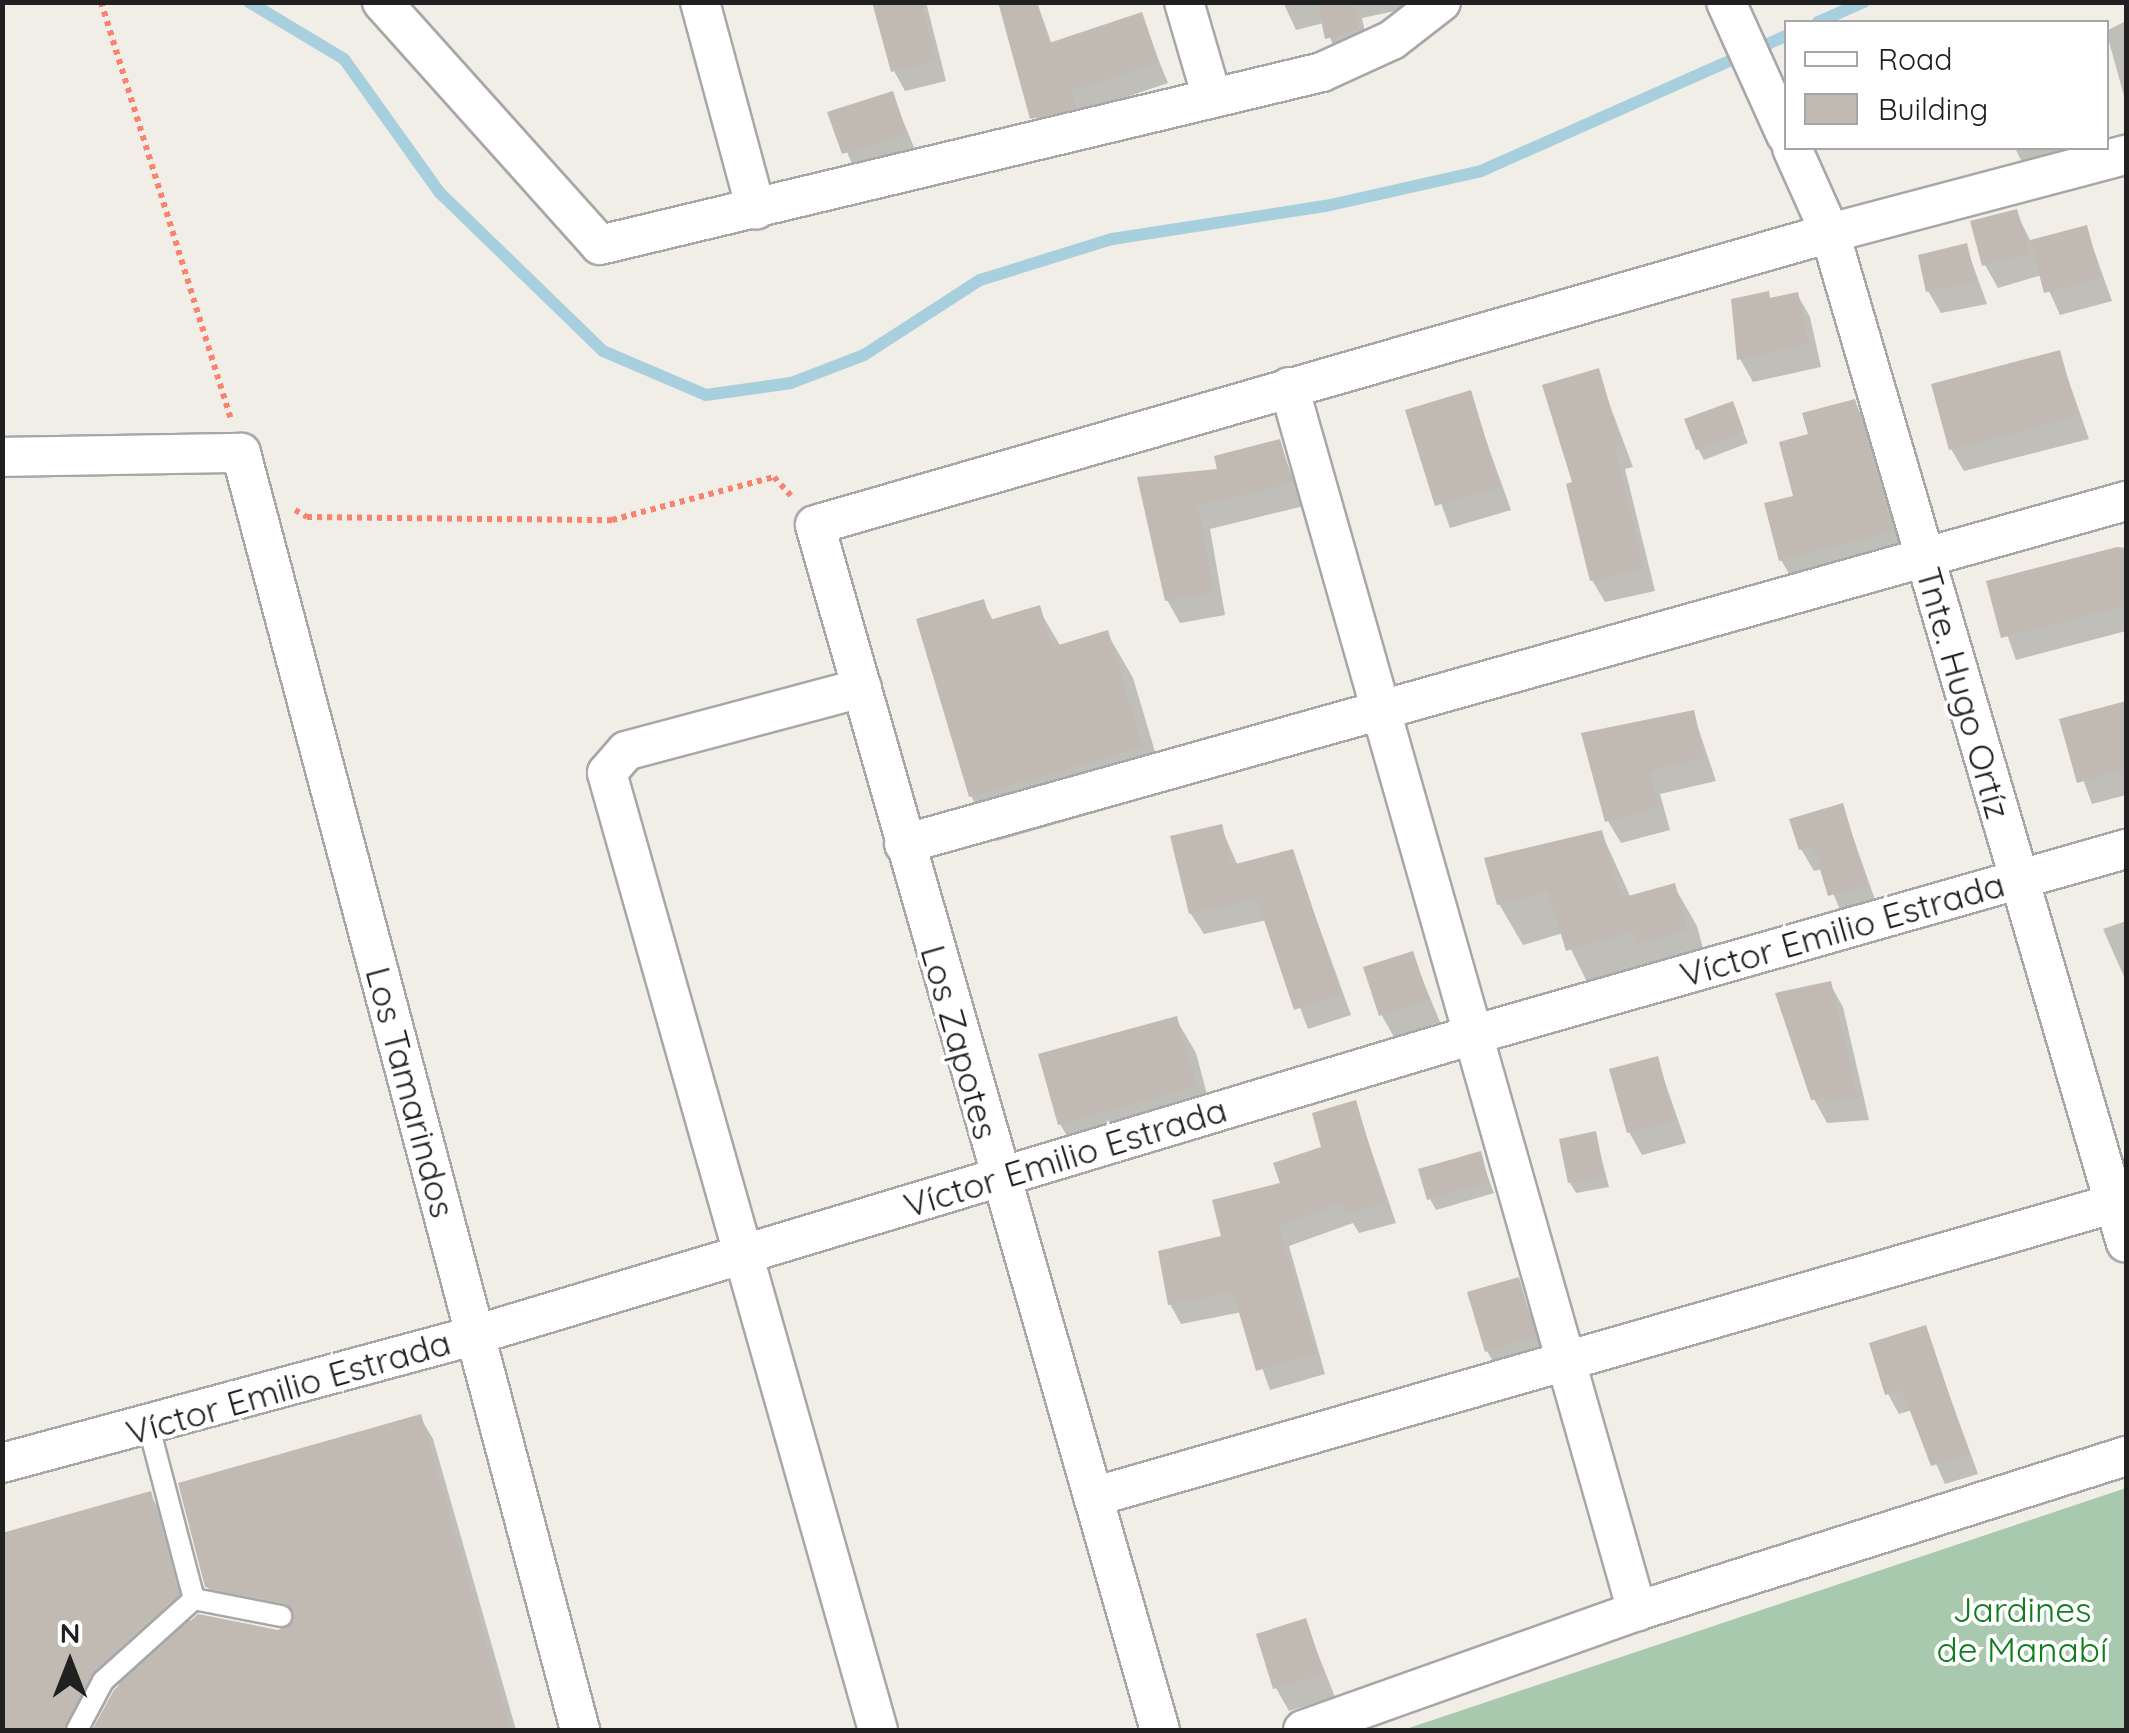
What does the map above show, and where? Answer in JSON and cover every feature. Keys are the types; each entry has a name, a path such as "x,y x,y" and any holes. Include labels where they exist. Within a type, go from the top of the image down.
{"street":[{"path":"382,2 600,246 1322,72 1392,40 1441,2"},
{"path":"700,2 756,210"},
{"path":"1184,2 1212,98"},
{"path":"1726,2 1784,132"},
{"name":"Tnte. Hugo Ortíz","path":"1793,150 1824,220 2017,879 2120,1202 2126,1243"},
{"path":"815,525 1289,387 1824,220 2126,155"},
{"path":"1289,387 1469,1036 1637,1611"},
{"path":"2,457 245,469"},
{"name":"Los Tamarindos","path":"245,469 580,1730"},
{"path":"904,844 1378,706 2126,501"},
{"name":"Los Zapotes","path":"815,525 998,1177 1160,1730"},
{"path":"862,688 626,751 607,773 878,1730"},
{"name":"Víctor Emilio Estrada","path":"2,1463 149,1427 475,1335 1469,1036 2126,849"},
{"path":"1094,1497 2120,1202"},
{"path":"1303,1730 1637,1611 2126,1456"}],"lane":[{"path":"149,1427 194,1599"},
{"path":"194,1599 281,1616"},
{"path":"77,1730 103,1680 194,1599"}],"path":[{"path":"101,2 245,469 307,517 612,520 774,477 815,525"}],"green space":[{"name":"Jardines de Manabí","path":"2126,1488 2126,1730 1403,1730"}],"building":[{"path":"872,2 921,2 937,60 891,72"},
{"path":"998,2 1036,2 1049,43 1142,12 1159,62 1072,91 1077,108 1030,119"},
{"path":"1317,2 1353,2 1359,30 1325,39"},
{"path":"893,91 907,134 842,154 827,112"},
{"path":"2017,209 2030,253 1982,266 1970,221"},
{"path":"2087,225 2101,278 2044,293 2030,240"},
{"path":"1967,243 1976,281 1926,292 1918,255"},
{"path":"1769,291 1770,298 1798,292 1809,344 1737,360 1731,299"},
{"path":"2060,350 2078,416 1949,450 1931,384"},
{"path":"1599,368 1621,444 1614,446 1644,568 1590,581 1566,484 1572,482 1542,385"},
{"path":"1471,390 1500,487 1435,506 1405,410"},
{"path":"1855,399 1893,531 1779,561 1764,503 1793,496 1779,442 1808,434 1802,413"},
{"path":"1733,401 1744,432 1696,450 1684,419"},
{"path":"1280,439 1293,483 1198,506 1214,593 1165,601 1137,477 1217,469 1214,456"},
{"path":"2117,547 2126,548 2126,606 2001,638 1986,581"},
{"path":"984,599 990,620 1040,605 1052,647 1108,630 1143,747 969,797 916,619"},
{"path":"2126,701 2126,769 2077,783 2059,719"},
{"path":"1694,710 1705,758 1649,771 1659,807 1605,822 1581,733"},
{"path":"1843,803 1867,885 1828,896 1813,846 1799,850 1789,819"},
{"path":"1222,824 1232,865 1293,849 1341,994 1294,1010 1257,899 1189,914 1170,836"},
{"path":"1602,830 1621,898 1675,883 1687,930 1636,944 1633,931 1566,951 1548,891 1497,905 1484,858"},
{"path":"1413,951 1429,999 1379,1016 1363,967"},
{"path":"1831,981 1858,1098 1811,1100 1775,993"},
{"path":"1177,1016 1196,1086 1058,1125 1038,1054"},
{"path":"1658,1056 1675,1121 1627,1133 1609,1069"},
{"path":"1356,1100 1386,1203 1345,1214 1342,1203 1279,1225 1316,1353 1256,1371 1233,1292 1168,1305 1158,1251 1221,1236 1212,1200 1280,1183 1273,1163 1321,1147 1312,1113"},
{"path":"1596,1131 1605,1176 1568,1183 1559,1139"},
{"path":"1481,1151 1489,1182 1427,1200 1418,1169"},
{"path":"1519,1277 1536,1336 1485,1352 1467,1292"},
{"path":"1926,1325 1969,1454 1931,1466 1902,1390 1885,1395 1869,1343"},
{"path":"421,1414 511,1730 92,1730 114,1690 198,1614 278,1630 294,1620 285,1603 205,1587 178,1483"},
{"path":"151,1491 179,1594 93,1671 63,1730 2,1730 2,1533"},
{"path":"1306,1618 1324,1674 1273,1689 1256,1634"}],"waterway":[{"path":"249,2 344,59 440,193 603,351 706,395 791,383 864,355 980,280 1112,239 1326,206 1481,171 1784,37"},
{"path":"1823,20 1864,2"}]}
